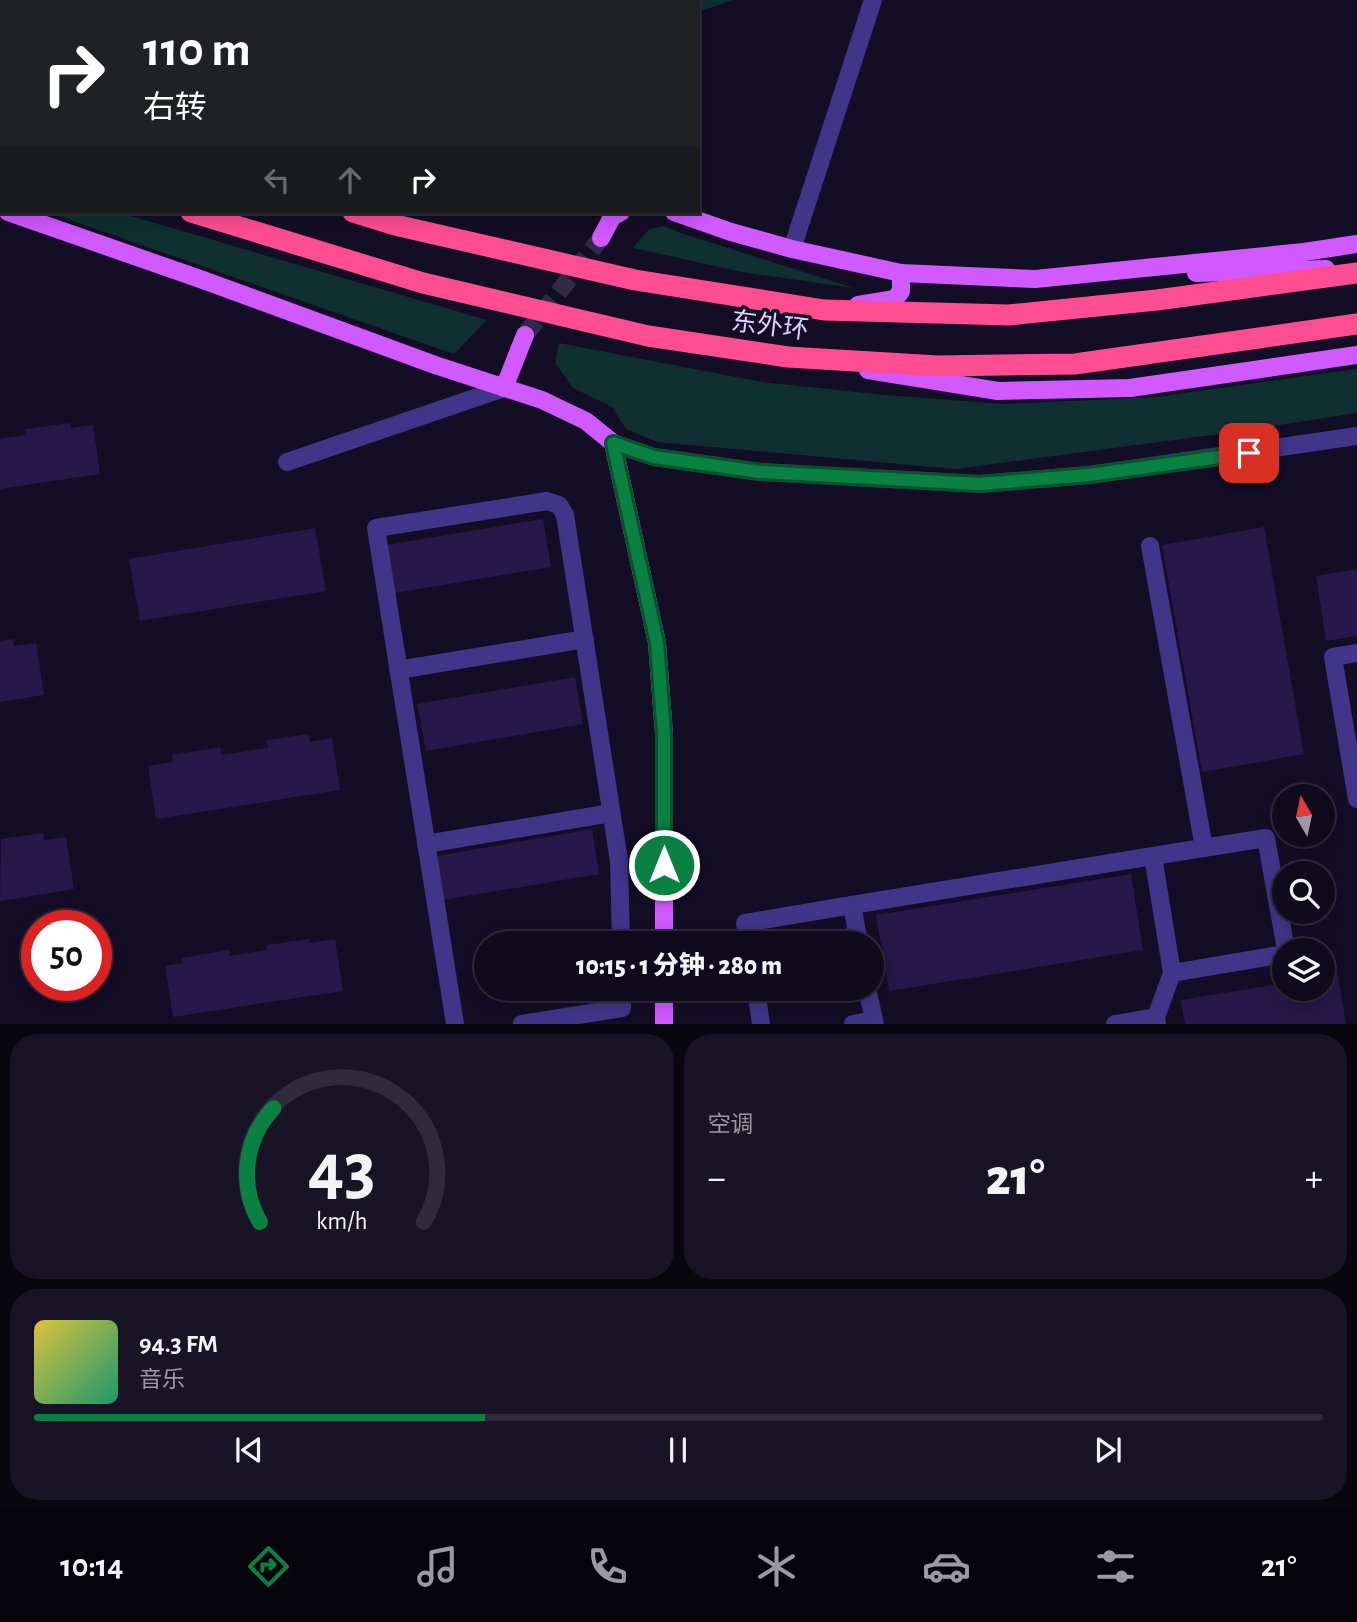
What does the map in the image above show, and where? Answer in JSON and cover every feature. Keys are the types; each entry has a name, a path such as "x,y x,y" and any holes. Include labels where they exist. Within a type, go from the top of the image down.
{"highway":[{"name":"东外环","path":"198,214 423,283 648,336 788,357 938,366 1075,364 1357,324"},
{"name":"东外环","path":"359,214 395,225 635,280 824,310 1009,314 1157,300 1357,270"}],"main road":[{"path":"14,214 542,400 586,421 613,443 657,643 664,734 664,931"},
{"path":"601,238 612,217 617,214"},
{"path":"680,214 792,249 901,273 1035,279 1357,270"},
{"path":"1035,279 1304,252 1357,244"},
{"path":"824,310 895,299 901,291 901,273"},
{"path":"503,388 525,335"},
{"path":"788,357 998,391 1130,388 1357,355"},
{"path":"664,1001 664,1024"}],"street":[{"path":"792,249 873,0"},
{"path":"287,462 503,388"},
{"path":"613,443 654,457 760,472 980,484 1089,475 1357,436"},
{"path":"455,1024 376,528 547,501 559,505 565,515 619,861 621,931"},
{"path":"1150,546 1204,848"},
{"path":"398,670 584,639"},
{"path":"1357,653 1333,657 1357,799"},
{"path":"426,844 611,813"},
{"path":"746,931 745,923 1266,838 1283,938"},
{"path":"1115,1024 1156,1020 1172,974 1153,856"},
{"path":"852,905 857,931"},
{"path":"1172,974 1272,955"},
{"path":"522,1024 622,1008 622,1001"},
{"path":"758,1001 761,1024"},
{"path":"853,1024 874,1022 870,1001"}],"green space":[{"path":"700,0 733,0 700,11"},
{"path":"53,214 124,214 487,320 454,354"},
{"path":"664,226 854,288 747,273 633,248 649,229"},
{"path":"559,343 762,382 1003,404 1156,397 1357,369 1357,413 955,469 657,442 626,429 612,407 573,388 555,363"}],"building":[{"path":"70,423 71,428 93,425 100,474 0,489 0,439 26,435 25,429"},
{"path":"543,519 551,567 395,593 387,545"},
{"path":"1264,527 1304,754 1202,772 1162,545"},
{"path":"315,528 326,591 140,621 129,559"},
{"path":"1357,569 1357,636 1326,641 1316,576"},
{"path":"12,639 14,646 36,643 44,695 0,702 0,641"},
{"path":"575,677 583,724 426,751 417,704"},
{"path":"308,734 310,742 332,738 340,790 156,819 148,766 173,762 172,755 220,747 221,755 268,748 267,740"},
{"path":"592,829 599,874 443,900 436,856"},
{"path":"43,833 44,840 66,837 74,889 0,901 1,839"},
{"path":"1131,874 1143,950 889,991 884,962 884,931 879,931 876,915"},
{"path":"309,939 310,943 335,939 343,991 173,1017 165,966 183,963 182,958 229,950 229,956 267,950 267,945"},
{"path":"1335,975 1338,975 1346,1024 1185,1024 1181,1000 1272,985 1272,1001 1335,1001"}],"tunnel":[{"path":"525,335 601,238"}],"route":[{"path":"664,865 664,734 657,643 613,443 654,457 760,472 980,484 1089,475 1249,453"}]}
